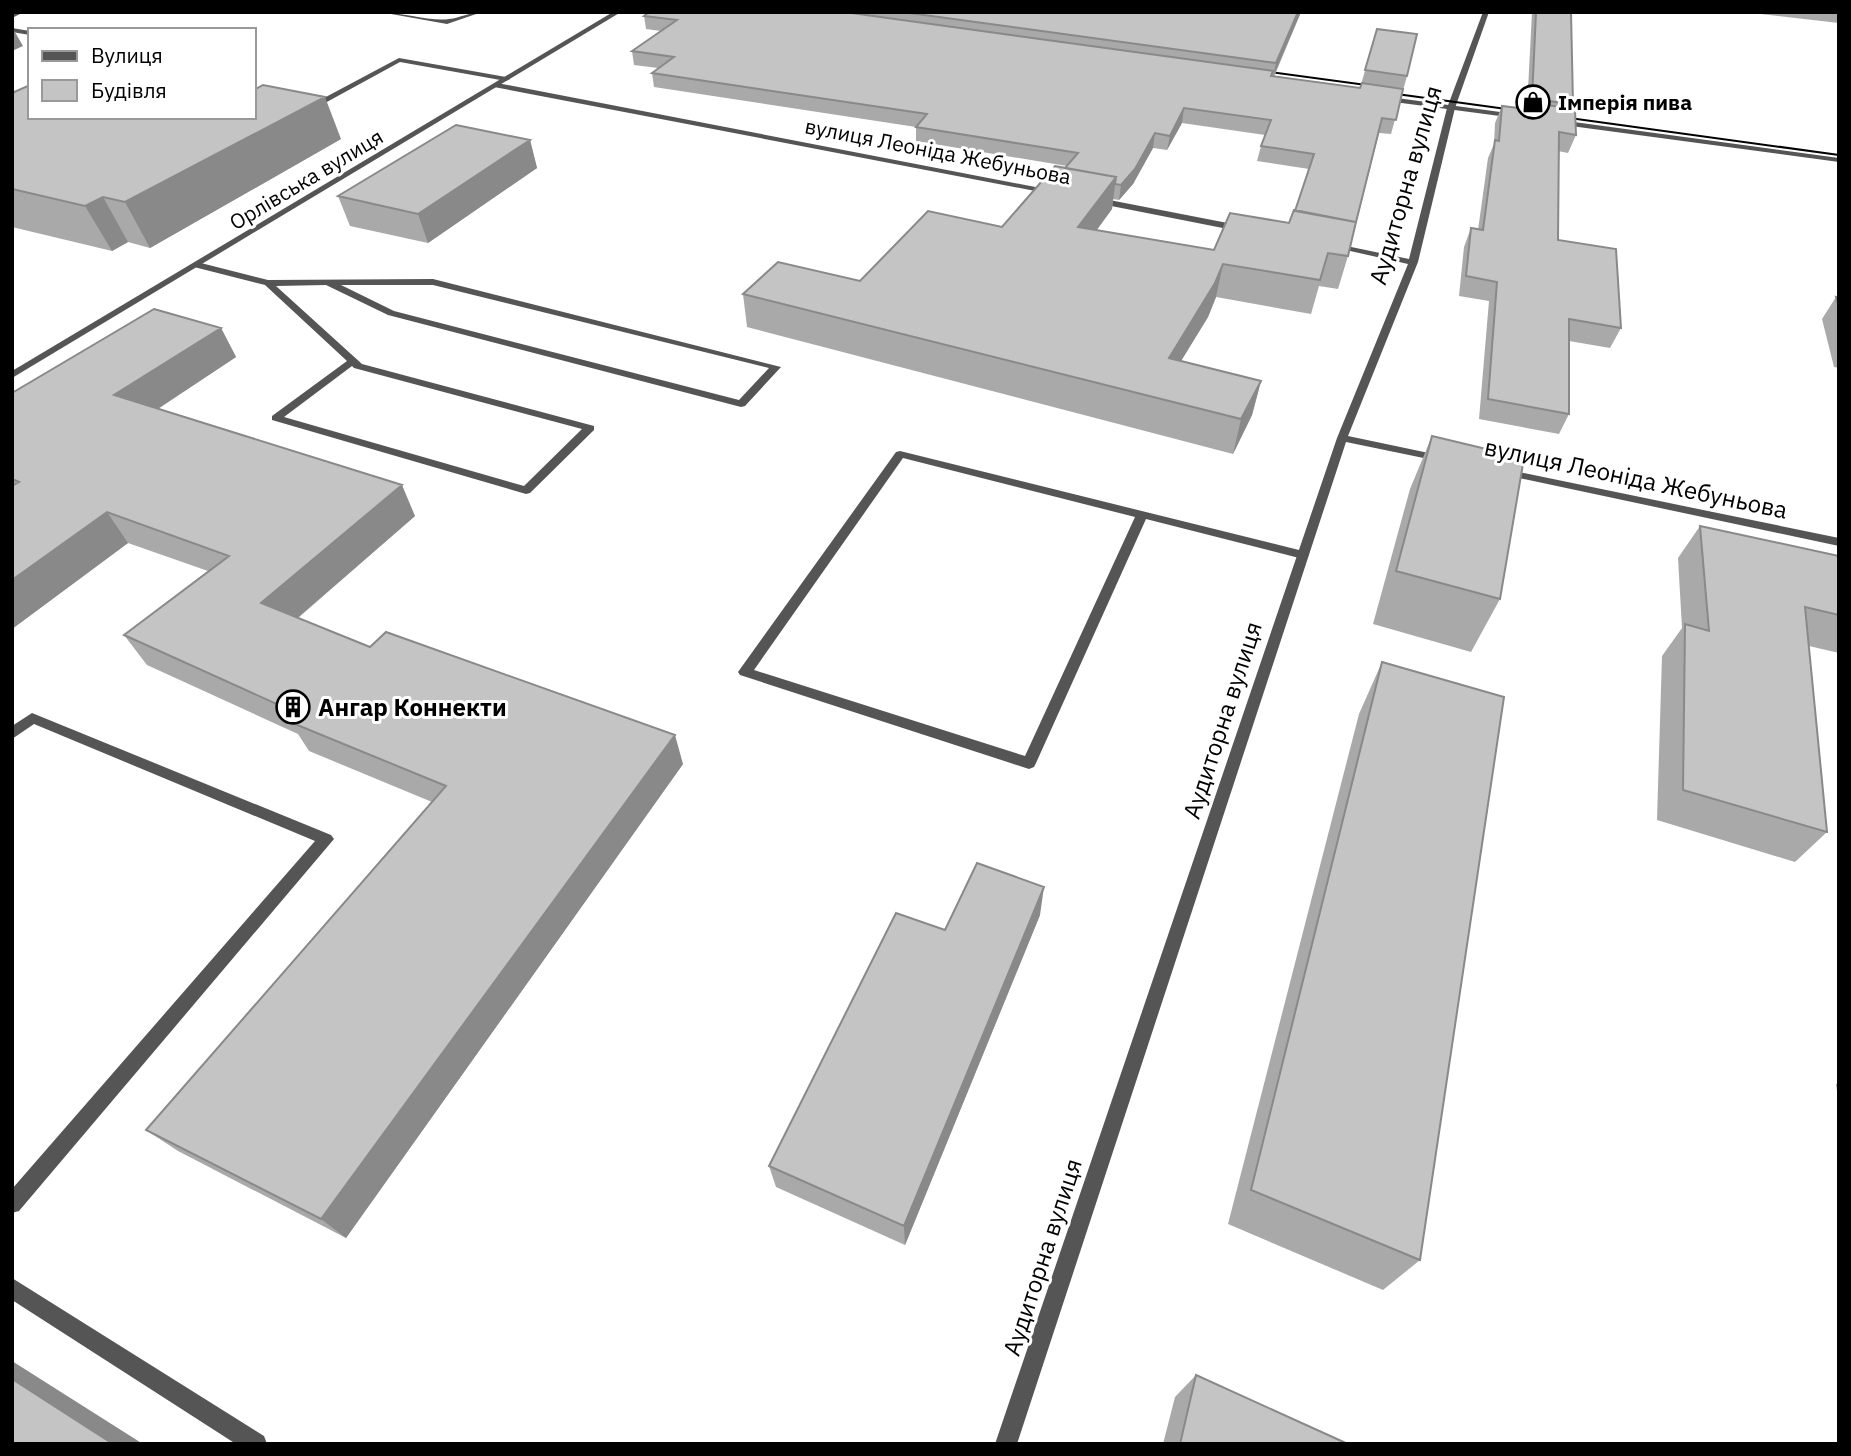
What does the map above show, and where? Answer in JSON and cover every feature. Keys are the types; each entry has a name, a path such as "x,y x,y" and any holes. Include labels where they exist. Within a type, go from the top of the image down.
{"street":[{"path":"12,16 22,12"},
{"path":"383,12 447,22 469,18 479,12"},
{"name":"Орлівська вулиця","path":"12,375 618,12"},
{"name":"Аудиторна вулиця","path":"1006,1444 1342,438 1413,262 1451,108 1486,12"},
{"path":"304,110 399,60 506,79"},
{"name":"вулиця Леоніда Жебуньова","path":"497,85 1057,193"},
{"path":"1369,96 1520,117"},
{"path":"1548,121 1839,160"},
{"name":"вулиця Леоніда Жебуньова","path":"1085,199 1249,230"},
{"path":"1317,243 1413,262"},
{"path":"197,265 268,283 328,282 433,282 776,367 741,404 391,313 328,282"},
{"path":"268,283 353,361 358,366 590,428 526,490 276,418 353,361"},
{"name":"вулиця Леоніда Жебуньова","path":"1342,438 1450,460"},
{"path":"1142,515 1030,763 745,673 900,454 1303,555"},
{"name":"вулиця Леоніда Жебуньова","path":"1490,468 1839,542"},
{"path":"12,733 32,718 326,839 12,1204"},
{"path":"12,1288 256,1444"}],"building":[{"path":"649,12 844,12 1273,71 1271,76 1360,88 1362,83 1403,89 1396,120 1382,118 1356,222 1295,211 1314,154 1261,146 1271,120 1184,108 1170,136 1155,133 1135,169 1121,185 1115,184 1116,177 1065,168 1078,153 916,127 927,114 652,73 674,57 632,51 677,20 644,16"},
{"path":"902,12 1298,12 1276,63"},
{"path":"1536,12 1571,12 1573,104 1532,99"},
{"path":"1377,29 1417,34 1407,76 1365,70"},
{"path":"263,85 325,97 125,202 103,197 85,206 12,189 12,93 28,86 28,119 256,119 256,89"},
{"path":"1533,103 1575,109 1576,135 1559,132 1558,240 1616,249 1621,328 1569,319 1569,414 1488,399 1497,282 1466,276 1471,228 1483,230 1495,140 1499,141 1502,106 1533,110"},
{"path":"456,125 530,140 418,214 338,196"},
{"path":"1055,166 1116,177 1078,227 1214,250 1230,213 1289,223 1294,210 1356,222 1348,256 1328,253 1320,280 1223,264 1215,283 1169,358 1261,381 1241,419 743,294 778,262 860,281 928,211 1002,227"},
{"path":"154,309 221,328 114,395 402,485 261,603 370,647 386,632 675,735 321,1219 146,1130 446,786 290,722 301,715 124,635 229,556 107,512 12,580 12,486 19,482 12,479 12,393"},
{"path":"1432,436 1524,458 1500,599 1396,571"},
{"path":"1700,526 1839,556 1839,615 1805,607 1827,832 1683,790 1685,624 1709,631"},
{"path":"1382,662 1504,697 1420,1260 1251,1190"},
{"path":"977,863 1044,887 904,1226 769,1166 896,913 945,930"},
{"path":"1196,1375 1348,1444 1180,1444"},
{"path":"12,1379 113,1444 12,1444"}],"tram line":[{"path":"1256,70 1381,87"},
{"path":"1382,92 1521,111"},
{"path":"1555,116 1839,155"}],"place":[{"name":"Імперія пива","path":"1533,102"},
{"name":"Ангар Коннекти","path":"293,707"}]}
